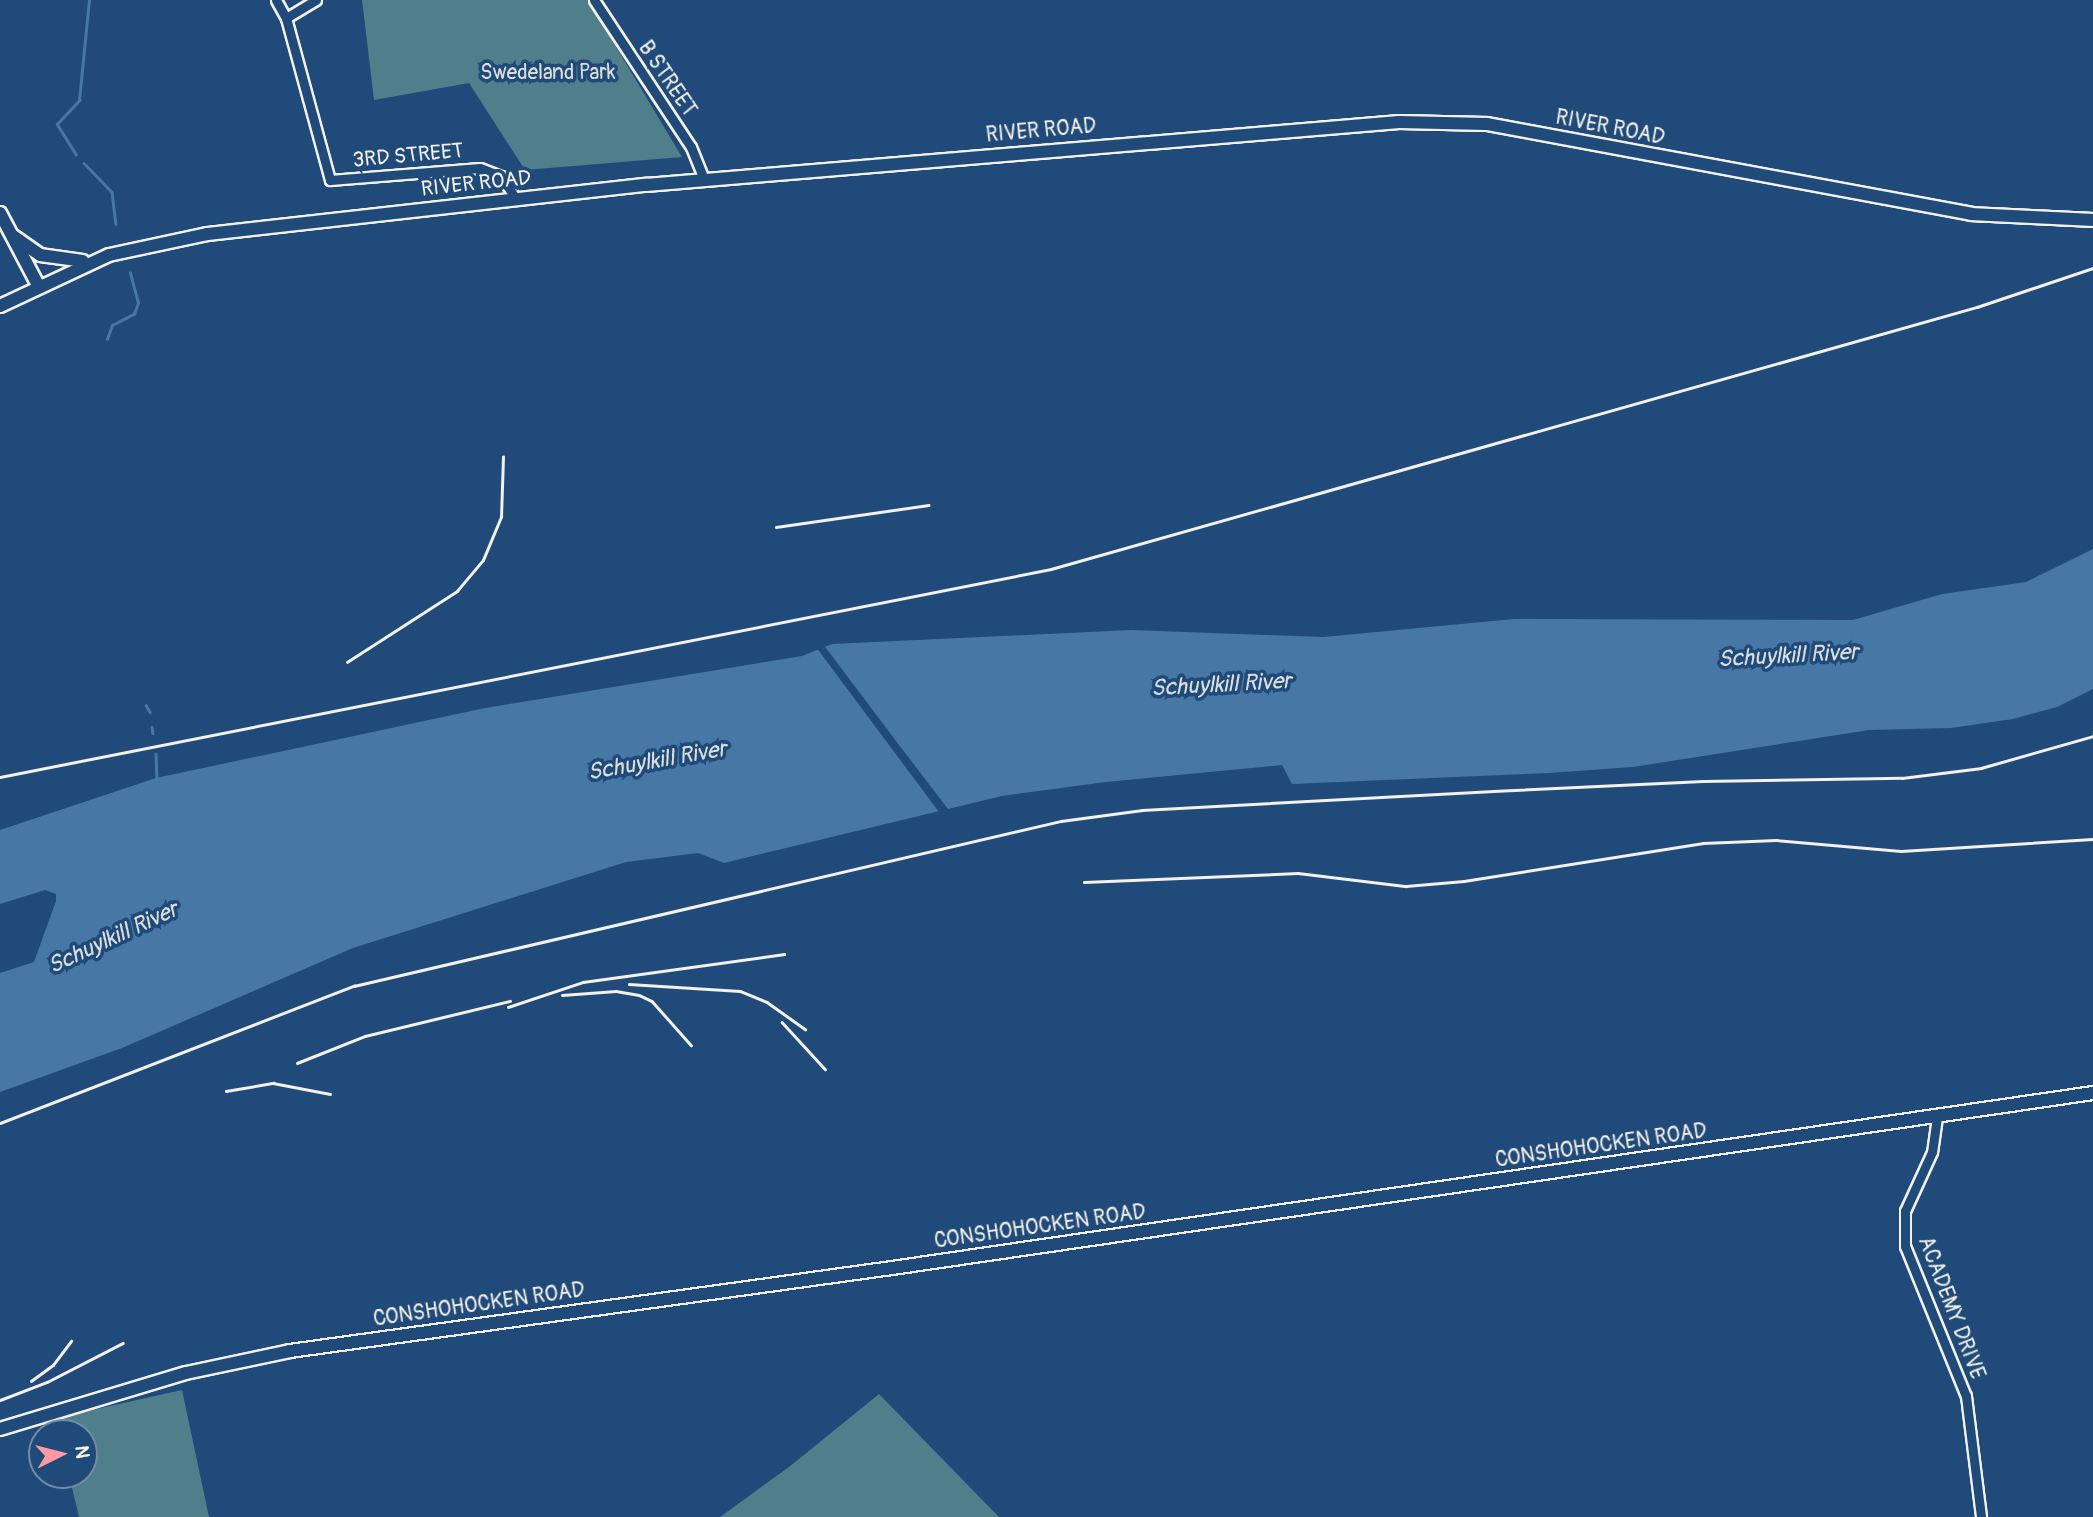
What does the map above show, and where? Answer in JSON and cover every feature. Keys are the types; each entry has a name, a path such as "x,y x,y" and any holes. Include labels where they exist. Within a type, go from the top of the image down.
{"main road":[{"name":"RIVER ROAD","path":"0,306 90,261 187,236 704,180 1338,127 1472,122 1970,214 2093,220"},
{"path":"0,213 38,285"},
{"path":"13,236 48,258 90,261"},
{"name":"CONSHOHOCKEN ROAD","path":"0,1429 177,1376 290,1350 892,1268 2093,1094"}],"street":[{"path":"276,0 286,18 316,0"},
{"name":"B STREET","path":"594,0 691,147 704,180"},
{"name":"3RD STREET","path":"286,18 330,180 481,169 501,176 516,199"},
{"name":"ACADEMY DRIVE","path":"1937,1116 1932,1152 1905,1211 1905,1246 1966,1396 1973,1429 1981,1517"}],"green space":[{"name":"Swedeland Park","path":"362,0 588,0 682,157 525,170 469,83 374,100"},
{"path":"182,1390 209,1517 79,1517 72,1489 98,1489 98,1419 56,1418"},
{"path":"879,1394 999,1517 720,1517 789,1467"}],"water":[{"name":"Schuylkill River","path":"2093,549 2093,689 2057,707 2013,719 1951,728 1869,730 1633,767 1549,773 1292,784 1282,765 1106,782 1002,796 724,863 698,853 626,862 353,948 122,1048 0,1092 0,973 34,962 56,901 56,894 45,890 0,904 0,830 156,778 485,708 802,656 832,644 1131,630 1323,637 1514,619 1853,620 1942,594 2026,582"}],"pier":[{"path":"823,644 951,813 942,816 816,647"}],"waterway":[{"path":"76,155 57,124 79,100 89,0"},
{"path":"84,163 112,192 116,224"},
{"path":"107,339 112,325 134,314 138,303 130,273"},
{"path":"146,705 150,712"},
{"path":"152,727 153,733"},
{"path":"156,754 157,782"}],"railway":[{"path":"0,777 1051,569 1977,307 2093,268"},
{"path":"347,662 457,591 483,560 501,517 503,457"},
{"path":"776,527 928,505"},
{"path":"0,1123 354,986 1061,821 1142,810 1493,791 1703,781 1902,778 1981,768 2093,736"},
{"path":"1084,882 1298,873 1406,886 1464,881 1703,843 1776,840 1901,851 2093,839"},
{"path":"508,1007 583,982 784,954"},
{"path":"629,984 740,991 767,1002 805,1029"},
{"path":"562,995 616,991 639,995 652,1001 691,1045"},
{"path":"297,1063 365,1036 510,1001"},
{"path":"782,1022 825,1069"},
{"path":"226,1091 273,1083 330,1094"},
{"path":"31,1381 53,1365 71,1341"},
{"path":"0,1400 47,1382 123,1343"}]}
